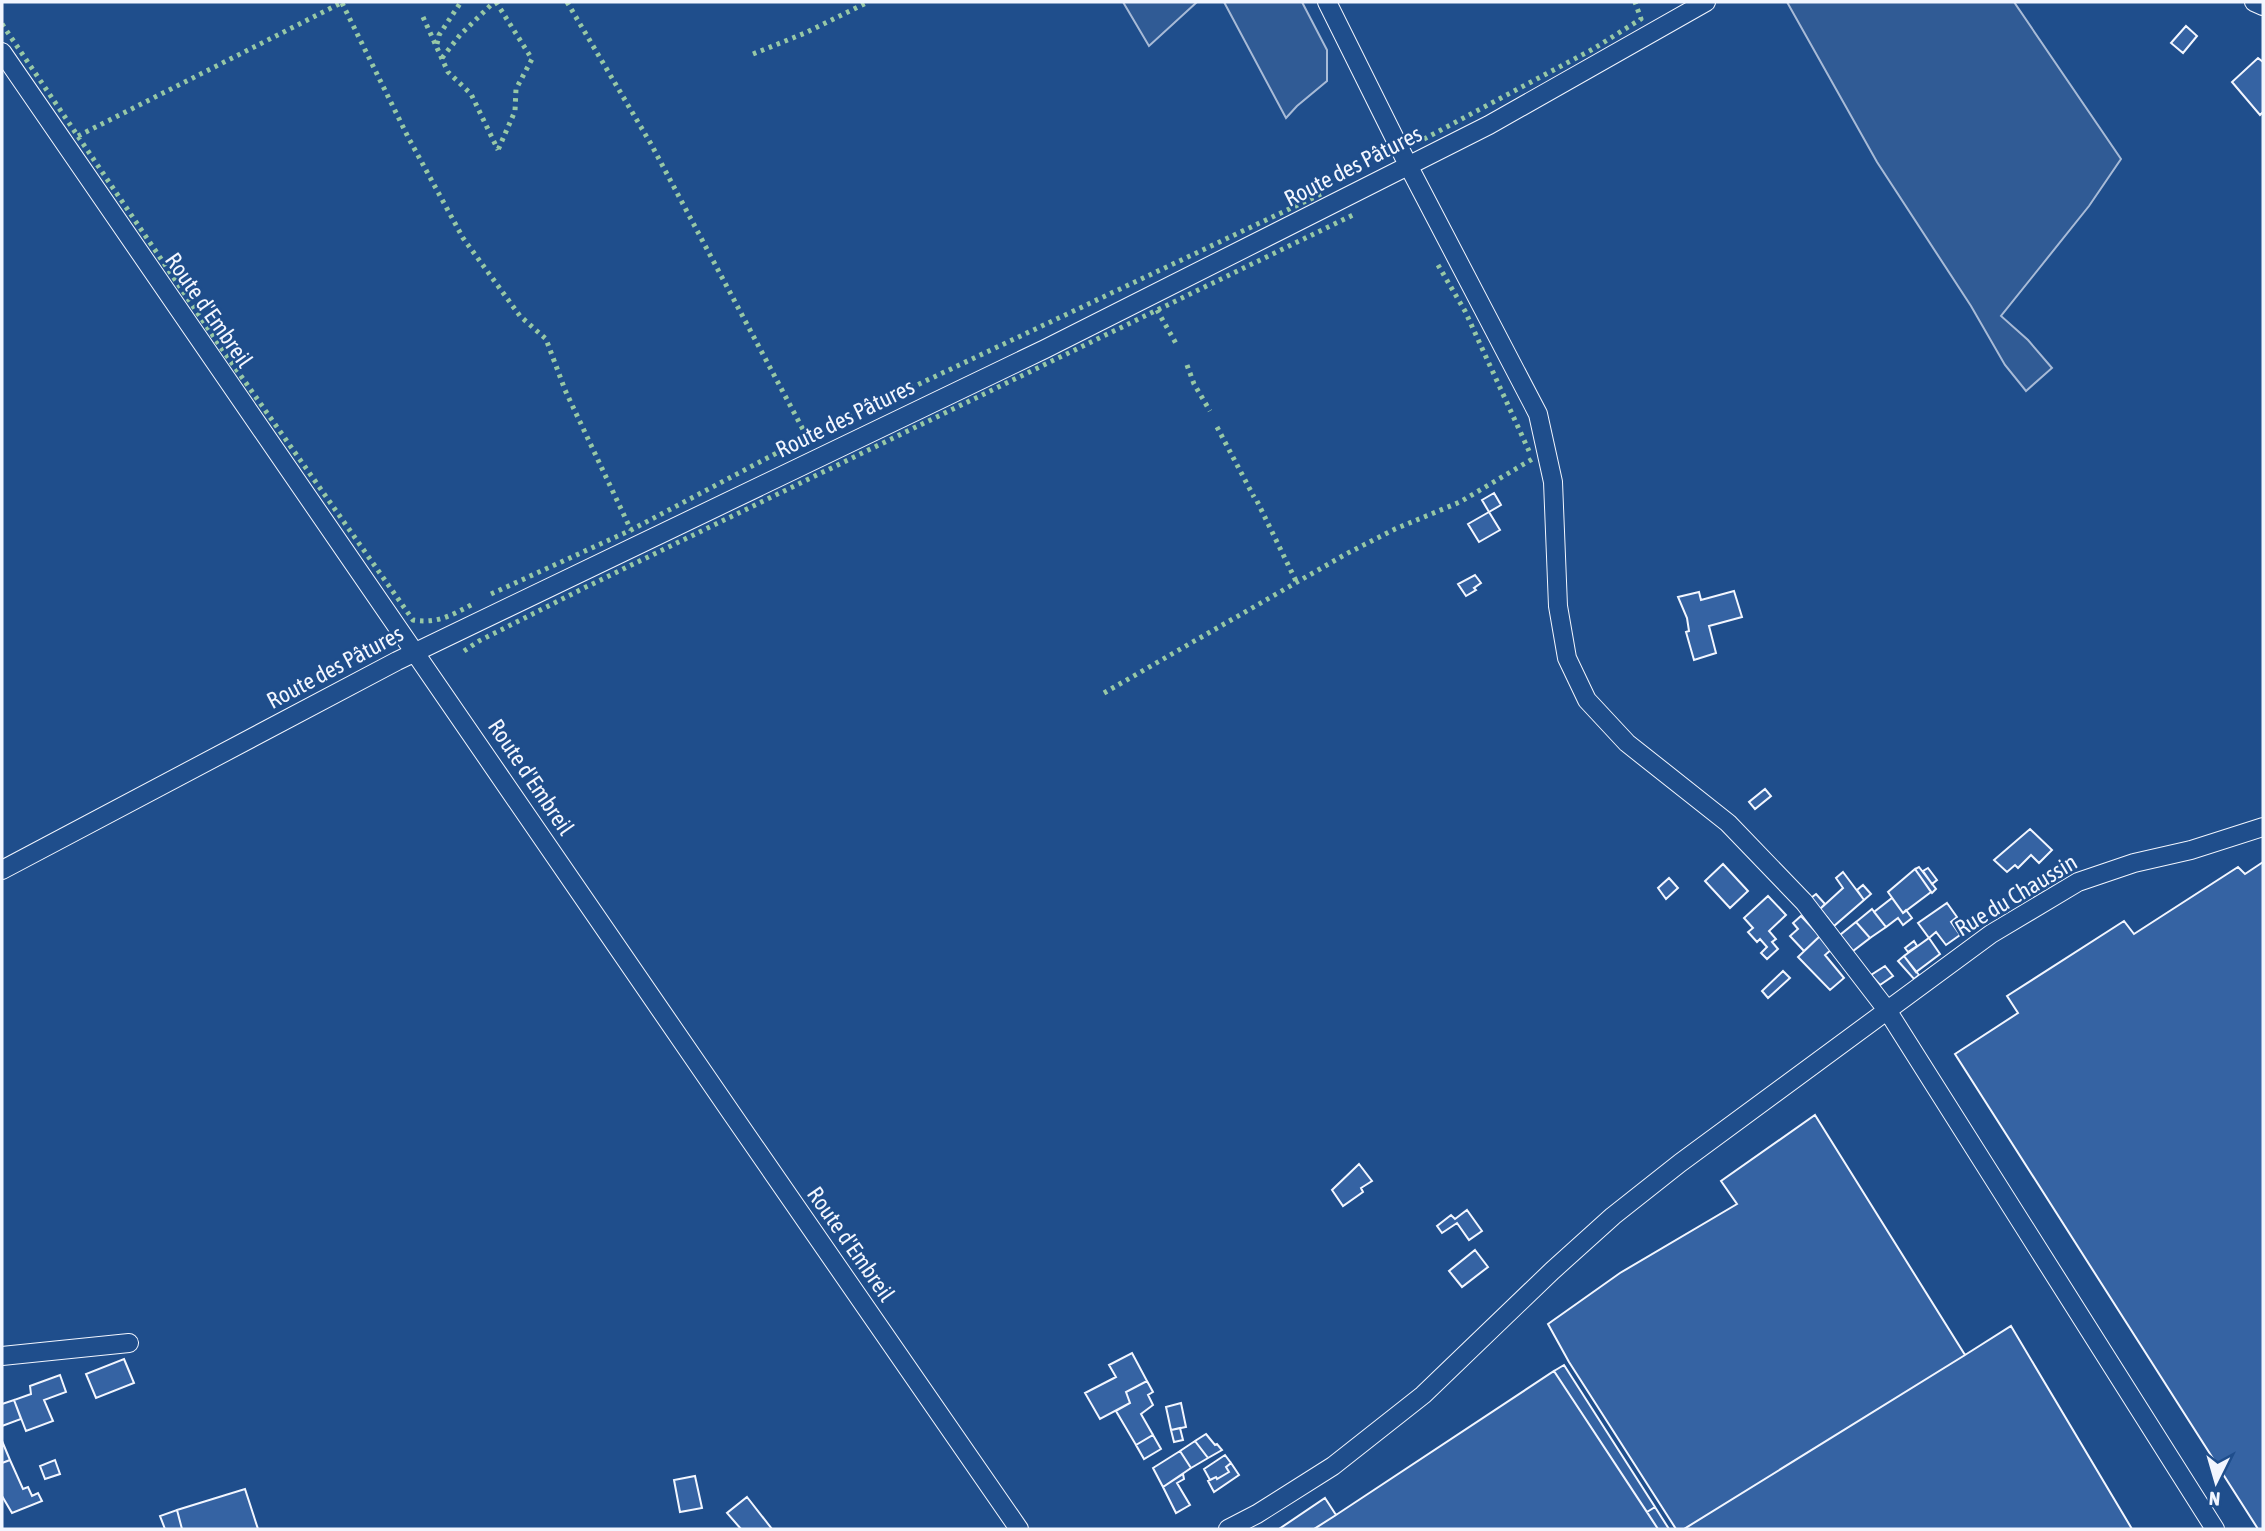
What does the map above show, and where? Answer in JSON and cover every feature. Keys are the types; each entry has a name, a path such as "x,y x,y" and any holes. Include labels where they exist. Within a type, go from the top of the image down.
{"street":[{"path":"1327,2 1408,165 1538,414 1553,482 1558,606 1567,658 1587,700 1627,743 1728,823 1804,902 1887,1010 2215,1529"},
{"name":"Route des Pâtures","path":"2,870 416,652 1045,349 1489,125 1706,2"},
{"path":"2254,2 2263,6"},
{"name":"Route d'Embreil","path":"2,52 416,652 692,1059 1019,1529"},
{"name":"Rue du Chaussin","path":"1228,1529 1333,1466 1413,1403 1613,1216 1680,1163 1991,934 2078,882 2134,863 2190,850 2263,827"},
{"path":"2,1356 130,1343"}],"shaded area":[{"path":"1123,2 1197,2 1149,46"},
{"path":"1224,2 1302,2 1327,50 1327,81 1286,118"},
{"path":"1787,2 2014,2 2121,159 2089,206 2001,316 2028,340 2052,368 2026,391 2005,365 1971,306 1877,162"}],"building":[{"path":"2186,26 2197,36 2183,53 2171,43"},
{"path":"2258,58 2263,62 2263,112 2260,115 2232,82"},
{"path":"1494,493 1501,505 1489,512 1482,500"},
{"path":"1489,512 1500,530 1479,542 1468,524"},
{"path":"1475,575 1481,583 1466,596 1458,584"},
{"path":"1734,591 1742,617 1709,626 1716,653 1694,660 1686,632 1689,631 1687,618 1678,597 1699,592 1701,600"},
{"path":"1765,789 1771,796 1755,809 1749,802"},
{"path":"2030,829 2052,850 2039,863 2031,855 2018,868 2015,865 2007,872 1994,860"},
{"path":"2263,862 2263,1529 2258,1529 1955,1054 2018,1013 2007,996 2124,921 2134,934 2238,867 2245,874"},
{"path":"1723,864 1748,891 1730,908 1705,881"},
{"path":"1919,867 1936,889 1932,893 1915,869"},
{"path":"1928,868 1937,880 1932,884 1923,871"},
{"path":"1915,869 1931,892 1903,913 1888,892"},
{"path":"1843,872 1864,900 1834,926 1820,909 1843,888 1836,878"},
{"path":"1669,878 1678,888 1666,899 1658,888"},
{"path":"1863,885 1871,894 1864,900 1857,890"},
{"path":"1816,894 1825,904 1820,909 1811,898"},
{"path":"1768,896 1786,915 1769,931 1776,939 1772,942 1778,949 1767,959 1761,953 1767,947 1760,939 1757,942 1748,932 1753,928 1744,918"},
{"path":"1892,898 1903,913 1906,910 1912,918 1903,925 1898,918 1886,927 1874,912"},
{"path":"1947,903 1957,917 1951,922 1960,935 1946,945 1936,932 1929,938 1918,923"},
{"path":"1872,909 1886,927 1870,938 1856,922"},
{"path":"1801,916 1820,936 1804,951 1790,936 1798,929 1793,923"},
{"path":"1856,922 1870,938 1853,951 1840,935"},
{"path":"1820,936 1832,949 1825,955 1844,978 1830,990 1798,957"},
{"path":"1929,938 1940,954 1916,972 1904,956"},
{"path":"1914,941 1917,946 1908,952 1905,948"},
{"path":"1904,956 1919,975 1914,979 1898,961"},
{"path":"1885,966 1893,976 1880,985 1871,975"},
{"path":"1783,971 1790,978 1768,998 1762,991"},
{"path":"1815,1115 1965,1355 1684,1529 1676,1529 1569,1362 1548,1324 1620,1273 1737,1204 1721,1181"},
{"path":"1359,1164 1372,1181 1361,1188 1363,1192 1343,1206 1332,1190"},
{"path":"1467,1210 1482,1231 1469,1240 1457,1223 1442,1233 1437,1226 1451,1215 1455,1219"},
{"path":"1475,1250 1488,1267 1462,1287 1449,1271"},
{"path":"2011,1326 2132,1529 1684,1529 1965,1355"},
{"path":"1132,1353 1147,1381 1126,1392 1130,1403 1100,1419 1085,1393 1116,1377 1109,1365"},
{"path":"124,1359 134,1383 96,1398 86,1374"},
{"path":"1564,1365 1655,1507 1647,1512 1554,1371"},
{"path":"1554,1371 1658,1529 1314,1529 1336,1515"},
{"path":"60,1375 66,1392 44,1400 53,1421 26,1431 14,1400 31,1394 30,1386"},
{"path":"1147,1381 1153,1392 1148,1395 1153,1405 1141,1414 1153,1435 1136,1445 1116,1411 1130,1403 1126,1392"},
{"path":"14,1400 21,1419 2,1426 2,1404"},
{"path":"1181,1403 1186,1427 1171,1430 1166,1407"},
{"path":"1180,1428 1183,1440 1174,1442 1171,1430"},
{"path":"1206,1434 1222,1450 1208,1458 1195,1441"},
{"path":"1153,1435 1161,1449 1144,1459 1136,1445"},
{"path":"2,1441 10,1460 2,1463"},
{"path":"1195,1441 1208,1458 1191,1468 1180,1451"},
{"path":"1180,1451 1191,1468 1163,1487 1153,1468"},
{"path":"1225,1455 1231,1463 1226,1467 1229,1472 1210,1480 1204,1469"},
{"path":"10,1460 23,1489 28,1487 32,1496 38,1493 42,1501 12,1513 2,1496 2,1463"},
{"path":"55,1460 60,1474 45,1479 40,1466"},
{"path":"1231,1463 1239,1475 1214,1492 1208,1481 1229,1472 1226,1467"},
{"path":"1183,1474 1184,1479 1177,1483 1190,1505 1176,1513 1163,1487"},
{"path":"695,1476 702,1508 680,1512 674,1480"},
{"path":"245,1489 258,1529 182,1529 177,1510"},
{"path":"747,1497 772,1529 741,1529 727,1513"},
{"path":"1325,1498 1336,1515 1314,1529 1279,1529"},
{"path":"1655,1507 1669,1529 1658,1529 1647,1512"},
{"path":"177,1510 182,1529 165,1529 160,1516"}],"hedge":[{"path":"78,136 343,2"},
{"path":"437,44 439,35 461,2"},
{"path":"442,58 460,35 494,2"},
{"path":"496,2 532,59 516,89 515,111 498,150"},
{"path":"567,2 651,144 807,437"},
{"path":"753,54 805,33 868,2"},
{"path":"1424,139 1593,49 1641,19 1635,2"},
{"path":"342,3 408,137 463,238 520,316 546,339 565,390 631,530"},
{"path":"423,17 448,72 471,94 498,150"},
{"path":"2,24 222,349 413,620 437,620 473,604"},
{"path":"491,594 631,530 807,437 1321,194"},
{"path":"464,651 582,589 1353,215"},
{"path":"1438,265 1465,311 1529,451"},
{"path":"1157,310 1178,347"},
{"path":"1187,365 1194,384 1210,411"},
{"path":"1217,427 1254,497"},
{"path":"1104,693 1346,554 1395,529 1460,502 1534,458"},
{"path":"1257,501 1296,581"}]}
